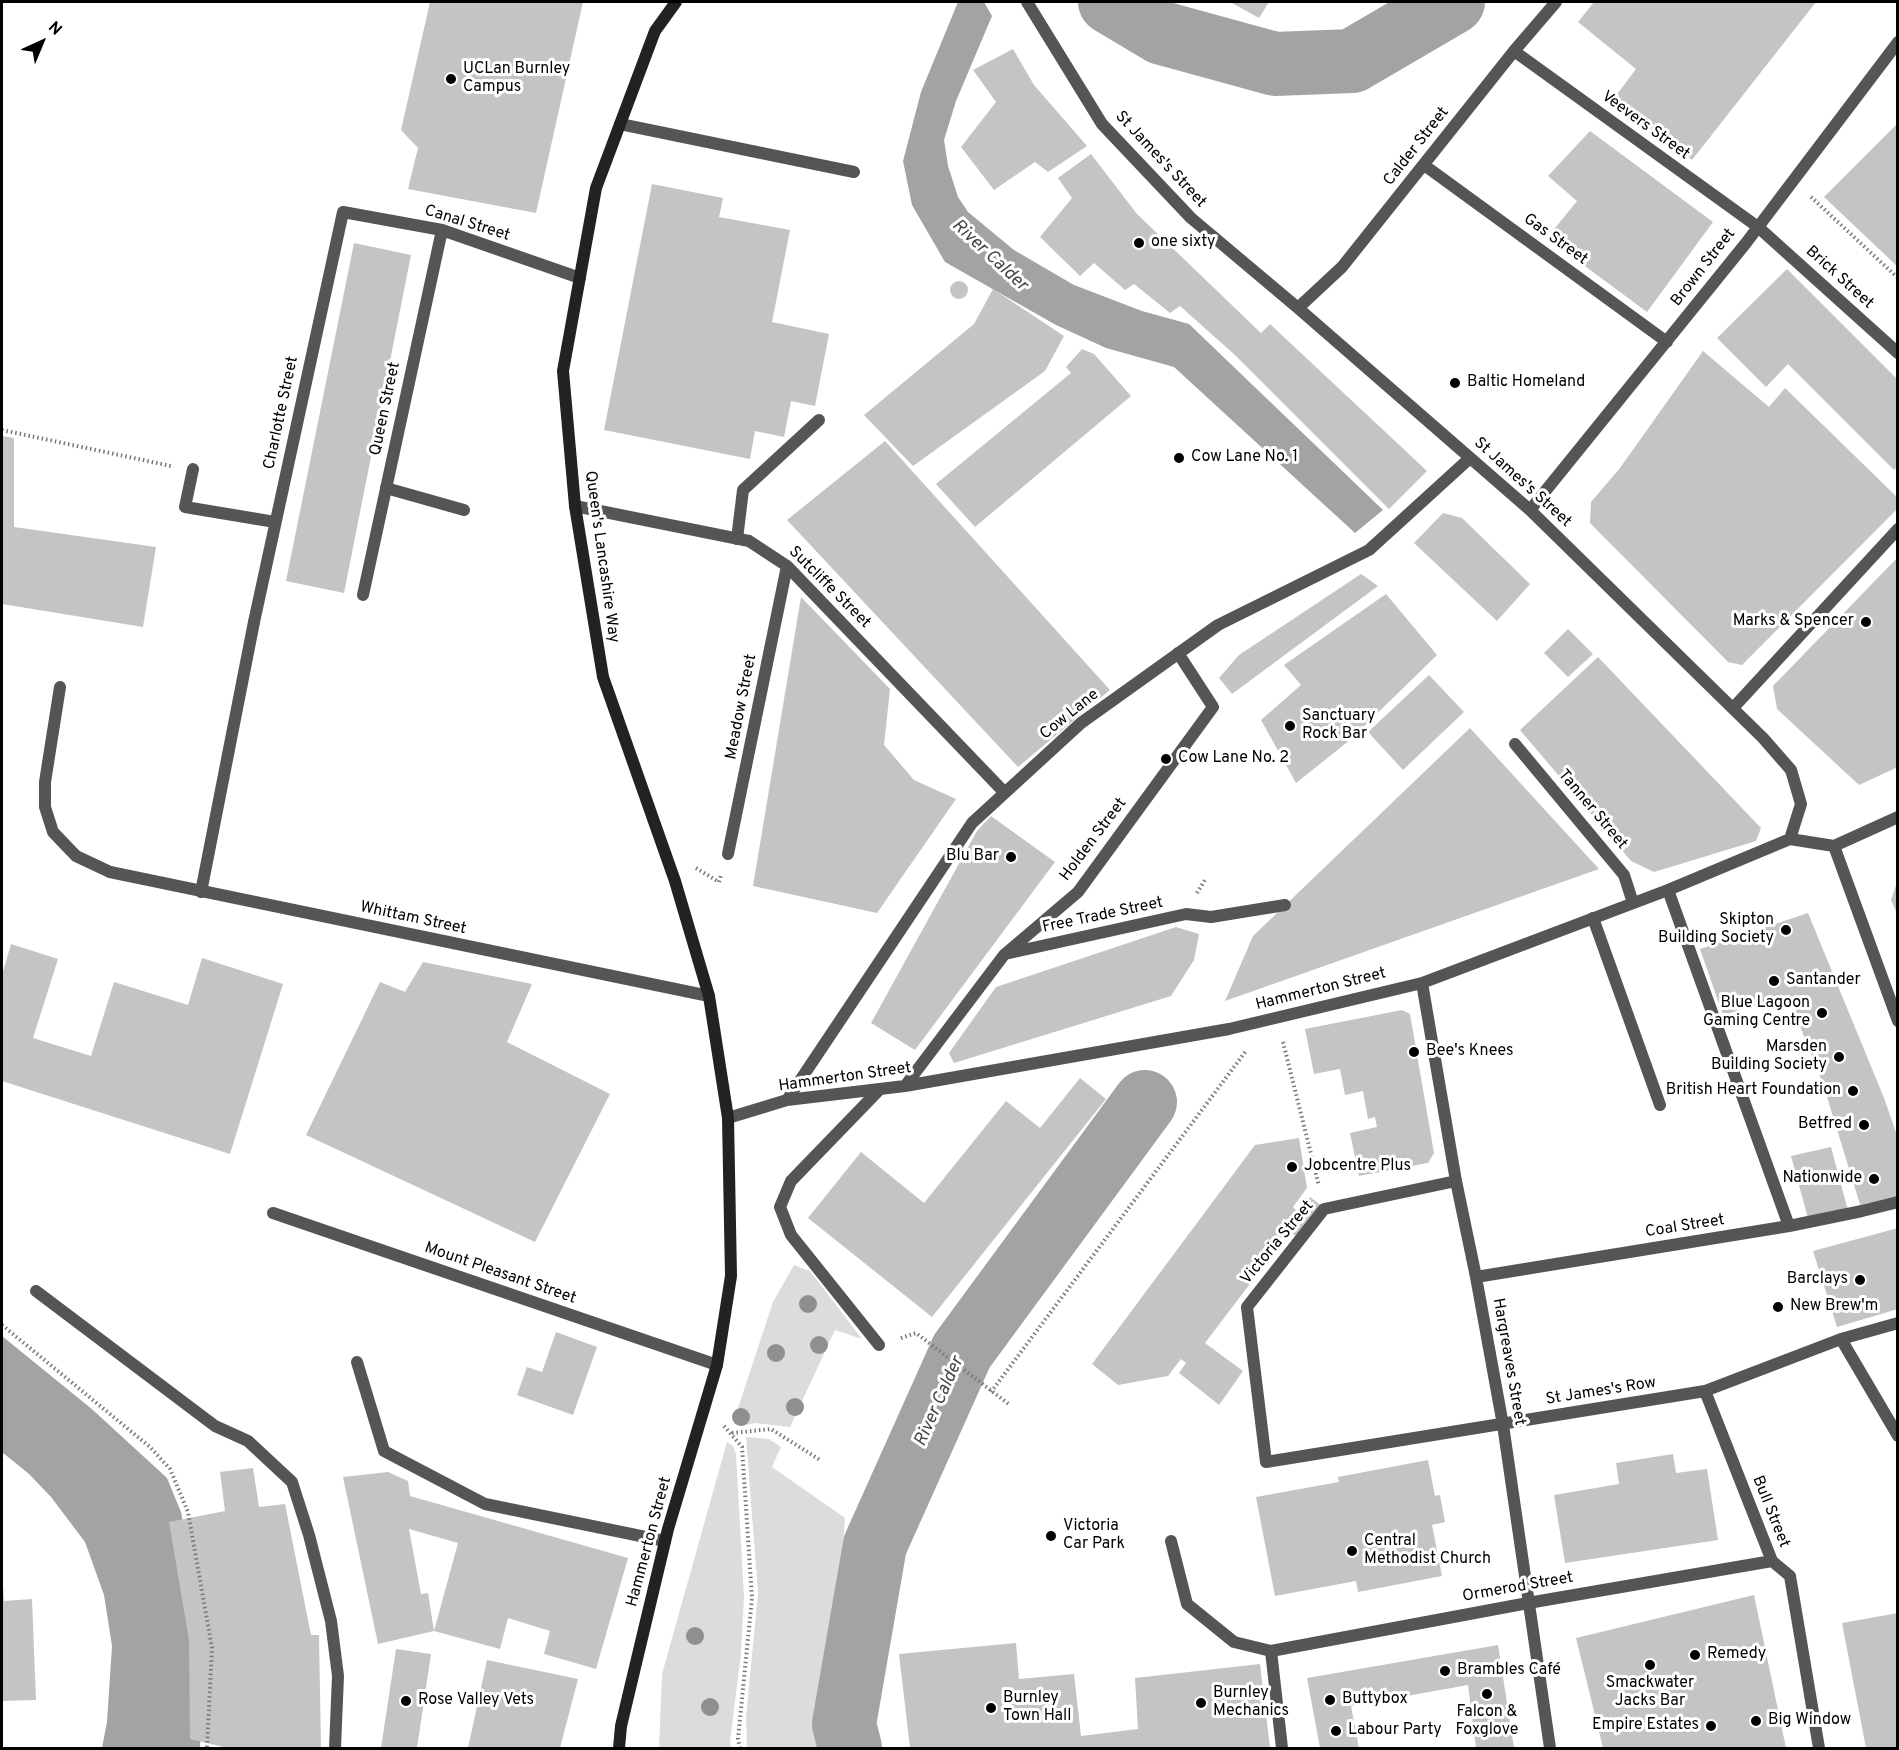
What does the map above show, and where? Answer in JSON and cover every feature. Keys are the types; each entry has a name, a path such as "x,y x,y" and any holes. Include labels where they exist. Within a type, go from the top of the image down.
{"main road":[{"name":"Queen's Lancashire Way","path":"676,2 655,31 596,188 563,371 575,506 603,677 663,847 709,996 728,1118"},
{"name":"Hammerton Street","path":"619,1749 621,1726 665,1541 717,1365 731,1276 728,1118"}],"street":[{"name":"St James's Street","path":"1027,2 1102,124 1191,218 1530,510 1734,707 1791,770 1801,804 1790,839"},
{"name":"Calder Street","path":"1298,308 1342,267 1514,51 1556,2"},
{"name":"Brown Street","path":"1530,510 1758,227 1898,42"},
{"name":"Veevers Street","path":"1514,51 1758,227"},
{"path":"620,124 854,172"},
{"name":"Gas Street","path":"1424,165 1667,342"},
{"name":"Canal Street","path":"343,212 442,230 580,278"},
{"name":"Charlotte Street","path":"201,892 254,622 343,212"},
{"name":"Brick Street","path":"1758,227 1898,353"},
{"name":"Queen Street","path":"363,595 442,230"},
{"path":"737,539 743,490 819,420"},
{"name":"Cow Lane","path":"787,1100 972,823 1081,723 1218,625 1369,550 1470,458"},
{"path":"193,469 185,507 275,522"},
{"path":"386,488 464,510"},
{"name":"Sutcliffe Street","path":"575,506 750,541 787,566 1005,793"},
{"path":"1734,707 1898,529"},
{"name":"Meadow Street","path":"728,854 787,566"},
{"name":"Holden Street","path":"905,1086 1004,955 1078,892 1213,707 1178,653"},
{"name":"Whittam Street","path":"60,687 45,782 45,807 53,832 75,856 110,872 709,996"},
{"name":"Tanner Street","path":"1515,744 1624,875 1633,903"},
{"path":"1790,839 1834,846 1898,817"},
{"name":"Hammerton Street","path":"728,1118 787,1100 905,1086 1229,1029 1422,983 1668,890 1790,839"},
{"path":"1834,846 1898,1021"},
{"path":"1668,890 1789,1226"},
{"name":"Free Trade Street","path":"1004,955 1186,915 1211,917 1285,905"},
{"path":"1593,918 1660,1106"},
{"name":"Hargreaves Street","path":"1422,983 1455,1181 1476,1277 1503,1425 1550,1749"},
{"path":"879,1345 791,1235 780,1207 791,1181 880,1089"},
{"name":"Victoria Street","path":"1266,1462 1247,1307 1324,1209 1455,1181"},
{"name":"Coal Street","path":"1476,1277 1789,1226 1898,1202"},
{"name":"Mount Pleasant Street","path":"273,1213 717,1365"},
{"path":"36,1291 215,1426 248,1441 292,1482 309,1535 331,1621 338,1676 335,1749"},
{"name":"St James's Row","path":"1266,1462 1705,1391 1841,1339 1898,1323"},
{"path":"1841,1339 1898,1436"},
{"path":"357,1362 384,1451 485,1504 665,1541"},
{"name":"Bull Street","path":"1705,1391 1772,1561 1790,1575 1819,1749"},
{"path":"1171,1540 1186,1604 1234,1642 1271,1651 1282,1749"},
{"name":"Ormerod Street","path":"1271,1651 1528,1603 1772,1561"}],"path":[{"path":"1793,180 1898,278"},
{"path":"2,430 158,465"},
{"path":"663,847 719,882 728,854"},
{"path":"1273,1019 1324,1209"},
{"path":"992,1392 1273,1019"},
{"path":"2,1325 150,1447 170,1469 188,1512 212,1648 207,1749"},
{"path":"916,1333 1010,1405"},
{"path":"702,1416 727,1427 742,1447 752,1598 738,1739 740,1749"},
{"path":"731,1433 771,1430 820,1460"}],"shaded area":[{"path":"794,1265 810,1271 862,1339 835,1330 790,1427 755,1423 742,1426 737,1421 736,1414 773,1302"},
{"path":"746,1437 769,1439 781,1447 772,1467 845,1518 832,1714 836,1748 747,1748 746,1717 758,1593"},
{"path":"727,1442 733,1446 736,1454 744,1597 741,1654 731,1748 659,1748 662,1674"}],"water":[{"path":"958,2 984,2 992,16 956,101 944,140 948,166 958,197 968,212 1014,250 1074,285 1142,311 1189,324 1383,510 1355,533 1174,367 1106,348 1056,325 945,262 912,205 903,161 921,92"},
{"path":"2,1336 93,1410 167,1478 181,1512 205,1647 200,1748 102,1748 107,1722 112,1646 104,1595 85,1542 51,1497 29,1474 2,1452"}],"building":[{"name":"UCLan Burnley Campus","path":"430,2 583,2 536,213 408,189 418,148 401,130"},
{"path":"1230,2 1269,2 1259,18"},
{"path":"1594,2 1816,2 1692,160 1612,101 1636,69 1578,22"},
{"path":"1013,49 1034,85 1087,146 1048,172 1035,162 994,190 961,147 996,102 973,70"},
{"path":"1898,123 1898,267 1824,197"},
{"path":"1590,131 1713,222 1647,312 1547,238 1577,201 1548,176"},
{"path":"1091,154 1137,214 1261,333 1270,324 1427,471 1389,509 1236,356 1180,306 1170,313 1134,284 1125,290 1094,263 1080,276 1040,237 1072,198 1058,178"},
{"path":"652,184 723,198 719,217 790,230 772,322 829,334 815,406 791,401 784,437 755,431 750,459 604,430"},
{"path":"354,243 411,255 344,593 286,581"},
{"path":"1787,269 1898,380 1898,466 1894,470 1788,364 1766,387 1717,338"},
{"path":"959,281 965,284 968,290 965,296 959,299 953,296 950,290 953,284"},
{"path":"993,289 1064,336 1045,371 913,466 864,415 974,324"},
{"path":"1082,349 1094,354 1131,396 975,527 936,484 1071,373 1066,367"},
{"path":"1703,351 1769,407 1785,388 1898,498 1898,508 1742,665 1728,662 1590,523 1591,502 1620,468"},
{"path":"2,436 14,438 14,527 156,547 143,627 2,604"},
{"path":"885,441 1110,690 1018,767 787,520"},
{"path":"1443,513 1462,518 1530,584 1497,621 1414,543"},
{"name":"Marks & Spencer","path":"1898,557 1898,767 1859,785 1777,709 1773,686"},
{"path":"1361,574 1378,586 1232,694 1219,678 1239,655"},
{"path":"1386,594 1437,655 1350,740 1296,783 1261,720 1301,685 1284,665"},
{"path":"801,597 890,689 884,745 914,780 956,799 877,913 753,886"},
{"path":"1568,629 1593,654 1568,677 1544,653"},
{"path":"1598,657 1761,828 1756,841 1654,872 1631,861 1520,730"},
{"path":"1429,675 1464,712 1403,770 1368,732"},
{"path":"1470,728 1599,869 1225,1001 1253,936"},
{"path":"991,816 1055,862 915,1050 871,1023 977,831"},
{"path":"1898,882 1898,916 1891,900"},
{"path":"1808,913 1884,1098 1898,1138 1898,1202 1862,1211 1823,1084 1788,996 1723,1015 1700,949"},
{"path":"1176,927 1199,934 1194,960 1171,996 954,1063 949,1053 996,987"},
{"path":"11,944 58,959 33,1038 91,1056 114,982 188,1005 202,958 283,984 230,1154 2,1081 2,975"},
{"path":"423,962 532,984 507,1042 610,1094 535,1242 306,1135 380,982 405,992"},
{"path":"1402,1010 1410,1014 1434,1153 1428,1163 1359,1176 1350,1133 1377,1127 1375,1117 1368,1119 1363,1091 1345,1095 1340,1069 1314,1074 1305,1029"},
{"path":"1080,1078 1106,1099 932,1317 808,1218 861,1152 924,1203 1006,1101 1040,1128"},
{"path":"1299,1138 1307,1188 1293,1207 1298,1212 1310,1197 1323,1207 1298,1238 1290,1231 1205,1343 1243,1371 1219,1405 1179,1373 1186,1363 1181,1359 1168,1376 1118,1385 1092,1364 1255,1145"},
{"path":"1831,1147 1849,1214 1809,1222 1791,1156"},
{"name":"Barclays","path":"1898,1228 1898,1309 1837,1327 1813,1251"},
{"path":"556,1332 597,1347 573,1415 517,1395 527,1367 542,1372"},
{"path":"1673,1454 1676,1473 1707,1469 1718,1540 1565,1563 1554,1495 1619,1484 1616,1463"},
{"name":"Central Methodist Church","path":"1428,1460 1435,1496 1440,1495 1445,1522 1432,1525 1442,1576 1358,1592 1356,1581 1275,1596 1256,1497 1339,1482 1338,1477"},
{"path":"253,1468 259,1507 285,1504 311,1635 319,1635 321,1748 228,1748 190,1739 189,1640 169,1522 225,1511 220,1472"},
{"path":"388,1472 408,1481 410,1496 628,1558 596,1669 544,1654 550,1631 508,1618 500,1649 434,1631 378,1644 343,1477","holes":["409,1529 458,1543 434,1631 428,1593 421,1594"]},
{"path":"2,1586 4,1601 32,1599 36,1700 2,1701"},
{"path":"1754,1595 1786,1748 1603,1748 1576,1638"},
{"path":"1898,1613 1898,1748 1866,1748 1842,1623"},
{"path":"1016,1643 1019,1679 1074,1674 1081,1736 1138,1729 1135,1678 1260,1664 1270,1748 910,1748 899,1654"},
{"path":"1498,1645 1514,1748 1476,1748 1468,1685 1351,1706 1359,1748 1320,1748 1307,1678"},
{"name":"Rose Valley Vets","path":"396,1649 431,1654 417,1748 381,1748"},
{"path":"487,1660 578,1679 560,1748 468,1748"}],"waterway":[{"name":"River Calder","path":"1110,2 1162,33 1275,64 1352,61 1453,2"},
{"name":"River Calder","path":"850,1748 844,1724 875,1545 962,1351 1145,1102"}],"place":[{"name":"UCLan Burnley Campus","path":"451,79"},
{"name":"one sixty","path":"1139,243"},
{"name":"Baltic Homeland","path":"1455,383"},
{"name":"Cow Lane No. 1","path":"1179,458"},
{"name":"Marks & Spencer","path":"1866,622"},
{"name":"Sanctuary Rock Bar","path":"1290,726"},
{"name":"Cow Lane No. 2","path":"1166,759"},
{"name":"Blu Bar","path":"1011,857"},
{"name":"Skipton Building Society","path":"1786,930"},
{"name":"Santander","path":"1774,981"},
{"name":"Blue Lagoon Gaming Centre","path":"1822,1013"},
{"name":"Bee's Knees","path":"1414,1052"},
{"name":"Marsden Building Society","path":"1839,1057"},
{"name":"British Heart Foundation","path":"1853,1091"},
{"name":"Betfred","path":"1864,1125"},
{"name":"Jobcentre Plus","path":"1292,1167"},
{"name":"Nationwide","path":"1874,1179"},
{"name":"Barclays","path":"1860,1280"},
{"name":"New Brew'm","path":"1778,1307"},
{"name":"Victoria Car Park","path":"1051,1536"},
{"name":"Central Methodist Church","path":"1352,1551"},
{"name":"Remedy","path":"1695,1655"},
{"name":"Smackwater Jacks Bar","path":"1650,1665"},
{"name":"Brambles Café","path":"1445,1671"},
{"name":"Falcon & Foxglove","path":"1487,1694"},
{"name":"Buttybox","path":"1330,1700"},
{"name":"Rose Valley Vets","path":"406,1701"},
{"name":"Burnley Mechanics","path":"1201,1703"},
{"name":"Burnley Town Hall","path":"991,1708"},
{"name":"Big Window","path":"1756,1721"},
{"name":"Empire Estates","path":"1711,1726"},
{"name":"Labour Party","path":"1336,1731"}]}
